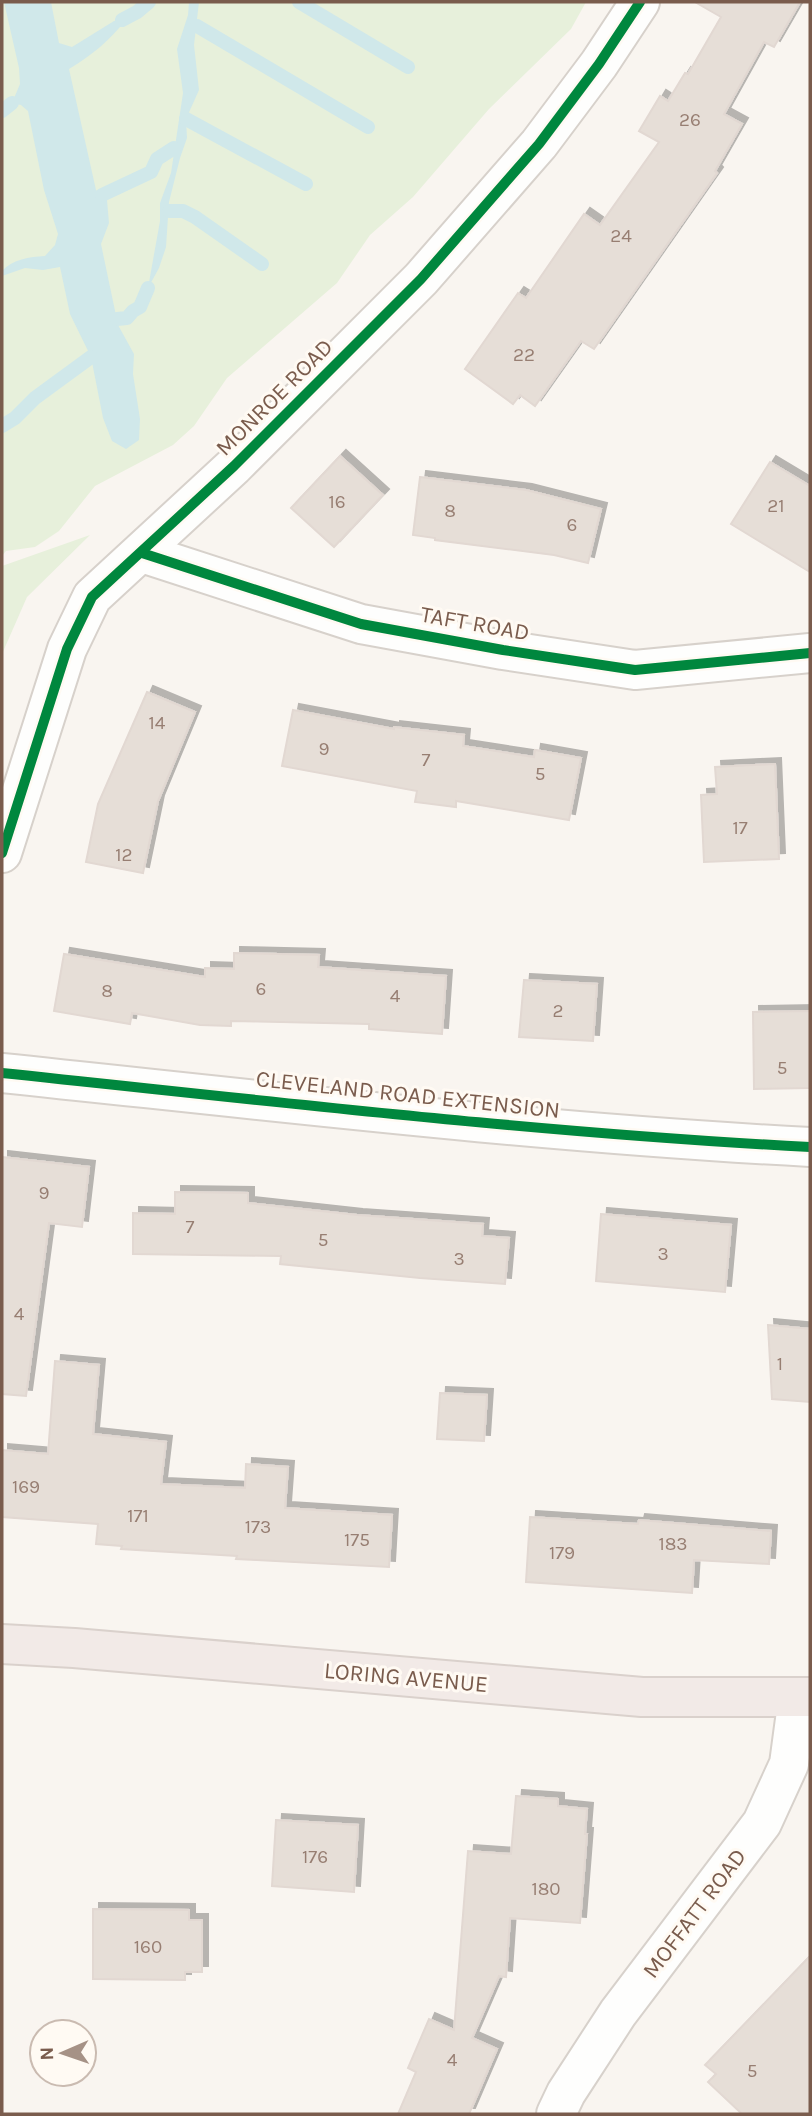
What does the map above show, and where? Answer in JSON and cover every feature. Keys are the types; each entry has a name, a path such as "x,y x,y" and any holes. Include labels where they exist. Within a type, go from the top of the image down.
{"highway":[{"name":"LORING AVENUE","path":"2,1644 642,1697 804,1697"}],"street":[{"name":"MONROE ROAD","path":"2,853 67,649 92,597 272,429 421,279 539,144 599,64 640,2"},
{"name":"TAFT ROAD","path":"142,553 361,624 503,650 635,670 810,653"},
{"name":"CLEVELAND ROAD EXTENSION","path":"2,1073 528,1127 671,1140 810,1147"},
{"name":"MOFFATT ROAD","path":"556,2114 566,2093 618,2013 762,1823 789,1764 804,1697"}],"green space":[{"path":"2,2 586,2 571,29 489,109 413,197 370,235 337,283 227,378 194,426 173,445 95,486 59,531 35,547 6,551 2,556"},
{"path":"90,535 27,597 2,654 2,566"}],"water":[{"path":"4,2 51,2 59,43 72,47 114,21 125,21 99,48 69,69 96,190 107,200 109,223 101,244 118,325 134,354 133,374 140,419 139,440 126,449 112,441 103,418 91,357 70,314 60,267 43,270 25,268 2,276 2,271 16,261 45,256 55,245 58,234 44,190 28,111 21,105 12,103 20,84 19,68"},
{"path":"189,2 199,2 194,45 199,90 186,119 187,138 169,202 166,247 148,288 160,221 160,203 171,173 183,93 177,49 188,15"}],"building":[{"path":"695,2 800,2 774,47 764,42 724,114 742,124 715,171 717,173 594,349 581,341 535,406 520,395 513,404 465,369 518,293 526,298 584,214 600,225 659,142 639,131 660,96 668,101 685,73 688,74 721,17"},
{"path":"340,456 383,495 334,547 291,508"},
{"path":"770,462 810,486 810,572 731,524"},
{"path":"420,477 526,490 601,509 588,563 554,555 413,535"},
{"path":"147,692 195,712 158,801 143,873 86,862 98,804"},
{"path":"293,710 394,729 464,735 463,746 534,757 535,750 581,758 569,820 456,801 456,807 415,802 417,791 282,766"},
{"path":"775,764 779,859 704,862 701,795 717,794 715,767"},
{"path":"234,953 319,955 318,967 446,976 442,1034 369,1029 369,1024 231,1021 231,1026 200,1025 132,1013 130,1024 54,1011 64,954 205,977 205,968 234,969"},
{"path":"524,980 597,984 593,1041 519,1037"},
{"path":"810,1011 810,1088 754,1089 753,1012"},
{"path":"2,1157 89,1167 82,1227 49,1223 26,1396 2,1394"},
{"path":"175,1192 248,1193 248,1203 357,1215 483,1224 482,1236 509,1238 505,1284 280,1264 281,1256 133,1254 133,1213 175,1214"},
{"path":"601,1214 731,1225 725,1292 596,1281"},
{"path":"768,1325 810,1329 810,1402 772,1399"},
{"path":"55,1361 99,1365 93,1434 166,1442 161,1484 245,1488 246,1464 288,1467 285,1508 392,1515 389,1567 236,1559 237,1556 121,1549 122,1546 96,1544 98,1524 2,1517 2,1450 48,1454"},
{"path":"440,1393 487,1395 484,1441 437,1439"},
{"path":"530,1517 638,1524 639,1520 771,1531 769,1564 694,1560 692,1593 526,1582"},
{"path":"516,1796 558,1799 558,1806 587,1809 580,1923 510,1918 506,1977 499,1976 472,2038 497,2049 469,2114 398,2114 416,2072 408,2068 429,2019 454,2030 468,1851 511,1854"},
{"path":"276,1820 358,1825 354,1892 272,1886"},
{"path":"93,1909 189,1910 189,1920 202,1920 202,1972 185,1972 185,1980 93,1979"},
{"path":"810,1956 810,2114 742,2114 708,2082 716,2074 705,2065"}],"waterway":[{"path":"122,20 149,2"},
{"path":"299,2 408,67"},
{"path":"197,26 368,127"},
{"path":"2,111 12,103"},
{"path":"186,119 306,184"},
{"path":"102,195 151,172 157,159 174,148"},
{"path":"169,211 183,211 195,217 262,264"},
{"path":"117,319 127,318 140,307 148,288"},
{"path":"2,426 91,357"}],"cycle path":[{"path":"2,853 67,649 92,597 234,466 421,279 539,144 599,64 640,2"},
{"path":"142,553 361,624 503,650 635,670 810,653"},
{"path":"2,1073 507,1125 810,1147"}]}
